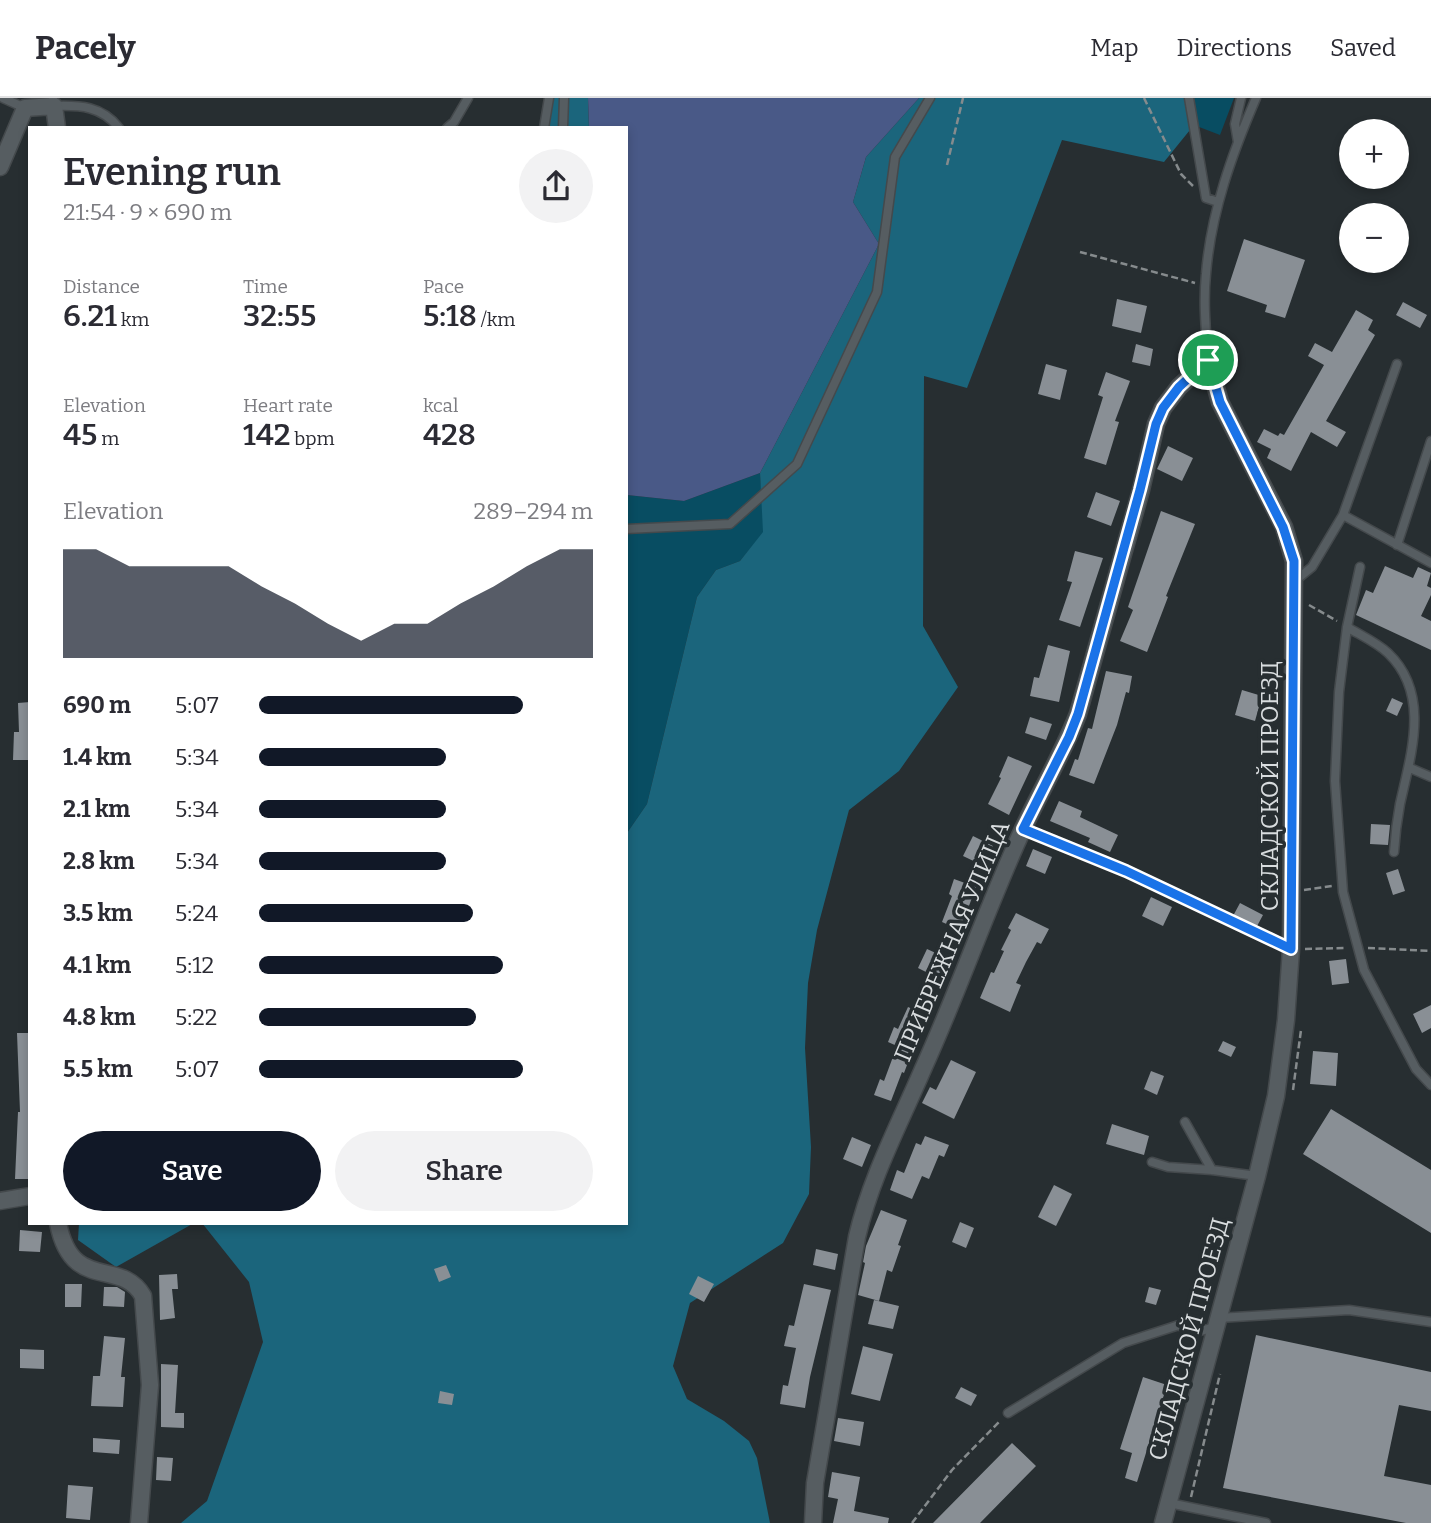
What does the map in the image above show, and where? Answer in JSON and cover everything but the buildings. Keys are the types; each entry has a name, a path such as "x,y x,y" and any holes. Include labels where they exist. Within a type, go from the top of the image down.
{"street":[{"path":"0,167 25,108 54,102 57,126"},
{"name":"СКЛАДСКОЙ ПРОЕЗД","path":"1163,1523 1276,1096 1286,1020 1291,949 1294,561 1287,536 1220,402 1208,360"},
{"name":"ПРИБРЕЖНАЯ УЛИЦА","path":"813,1523 815,1483 857,1237 866,1200 1023,829 1078,714 1156,424 1163,408 1179,387 1208,360"},
{"path":"0,1201 28,1196"},
{"path":"59,1225 66,1249 78,1263 95,1273 127,1279 137,1285 143,1296 150,1385 139,1523"}],"lane":[{"path":"3,98 25,108"},
{"path":"449,126 468,98"},
{"path":"544,126 549,98"},
{"path":"563,126 564,98"},
{"path":"628,529 730,524 797,464 877,292 895,157 929,98"},
{"path":"1189,98 1206,198 1218,202"},
{"path":"1238,142 1235,124 1241,98"},
{"path":"1238,142 1256,98"},
{"path":"54,102 80,105 102,112 113,119 118,126"},
{"name":"СКЛАДСКОЙ ПРОЕЗД","path":"1208,360 1205,286 1210,240 1218,202 1238,142"},
{"path":"1294,589 1312,567 1343,515 1397,363"},
{"path":"1397,545 1431,440"},
{"path":"1343,515 1431,563"},
{"path":"1360,568 1347,627 1339,692 1335,781 1343,885 1364,970 1416,1069 1431,1085"},
{"path":"1347,627 1387,652 1400,665 1409,685 1417,722 1410,768 1400,803 1394,852"},
{"path":"1410,768 1431,777"},
{"path":"1185,1122 1212,1170"},
{"path":"1152,1162 1168,1167 1257,1176"},
{"path":"1008,1413 1123,1343 1179,1325 1192,1333 1217,1323 1349,1310 1431,1322"},
{"path":"1169,1503 1266,1523"}],"path":[{"path":"947,164 962,98"},
{"path":"1144,98 1181,174 1206,198"},
{"path":"1080,253 1205,286"},
{"path":"1294,589 1347,627"},
{"path":"1023,829 1126,871 1291,949 1342,948"},
{"path":"1304,890 1343,885"},
{"path":"1358,947 1431,951"},
{"path":"912,1523 952,1470 1008,1413"}],"shaded area":[{"path":"545,98 588,98 589,126 544,126"},
{"path":"588,98 919,98 866,157 853,202 879,244 760,473 684,501 628,495 628,126 589,126"},
{"path":"919,98 1189,98 1194,125 1164,162 1062,140 967,388 924,376 923,626 958,687 899,771 849,810 817,930 808,983 805,1048 811,1147 809,1194 783,1243 690,1303 673,1366 687,1399 724,1421 749,1441 757,1458 770,1523 181,1523 207,1501 263,1342 249,1282 204,1225 628,1225 628,832 647,804 697,597 716,570 740,561 763,532 760,473 879,244 853,202 866,157"},
{"path":"1189,98 1234,98 1220,135 1194,125"},
{"path":"760,473 764,532 740,561 716,570 697,597 647,804 628,832 628,495 684,501"},
{"path":"79,1225 190,1225 116,1267 78,1240"}],"route":[{"path":"1208,360 1220,402 1283,527 1294,561 1291,949 1126,871 1023,829 1078,714 1156,424 1163,408 1179,387 1208,360"}]}
